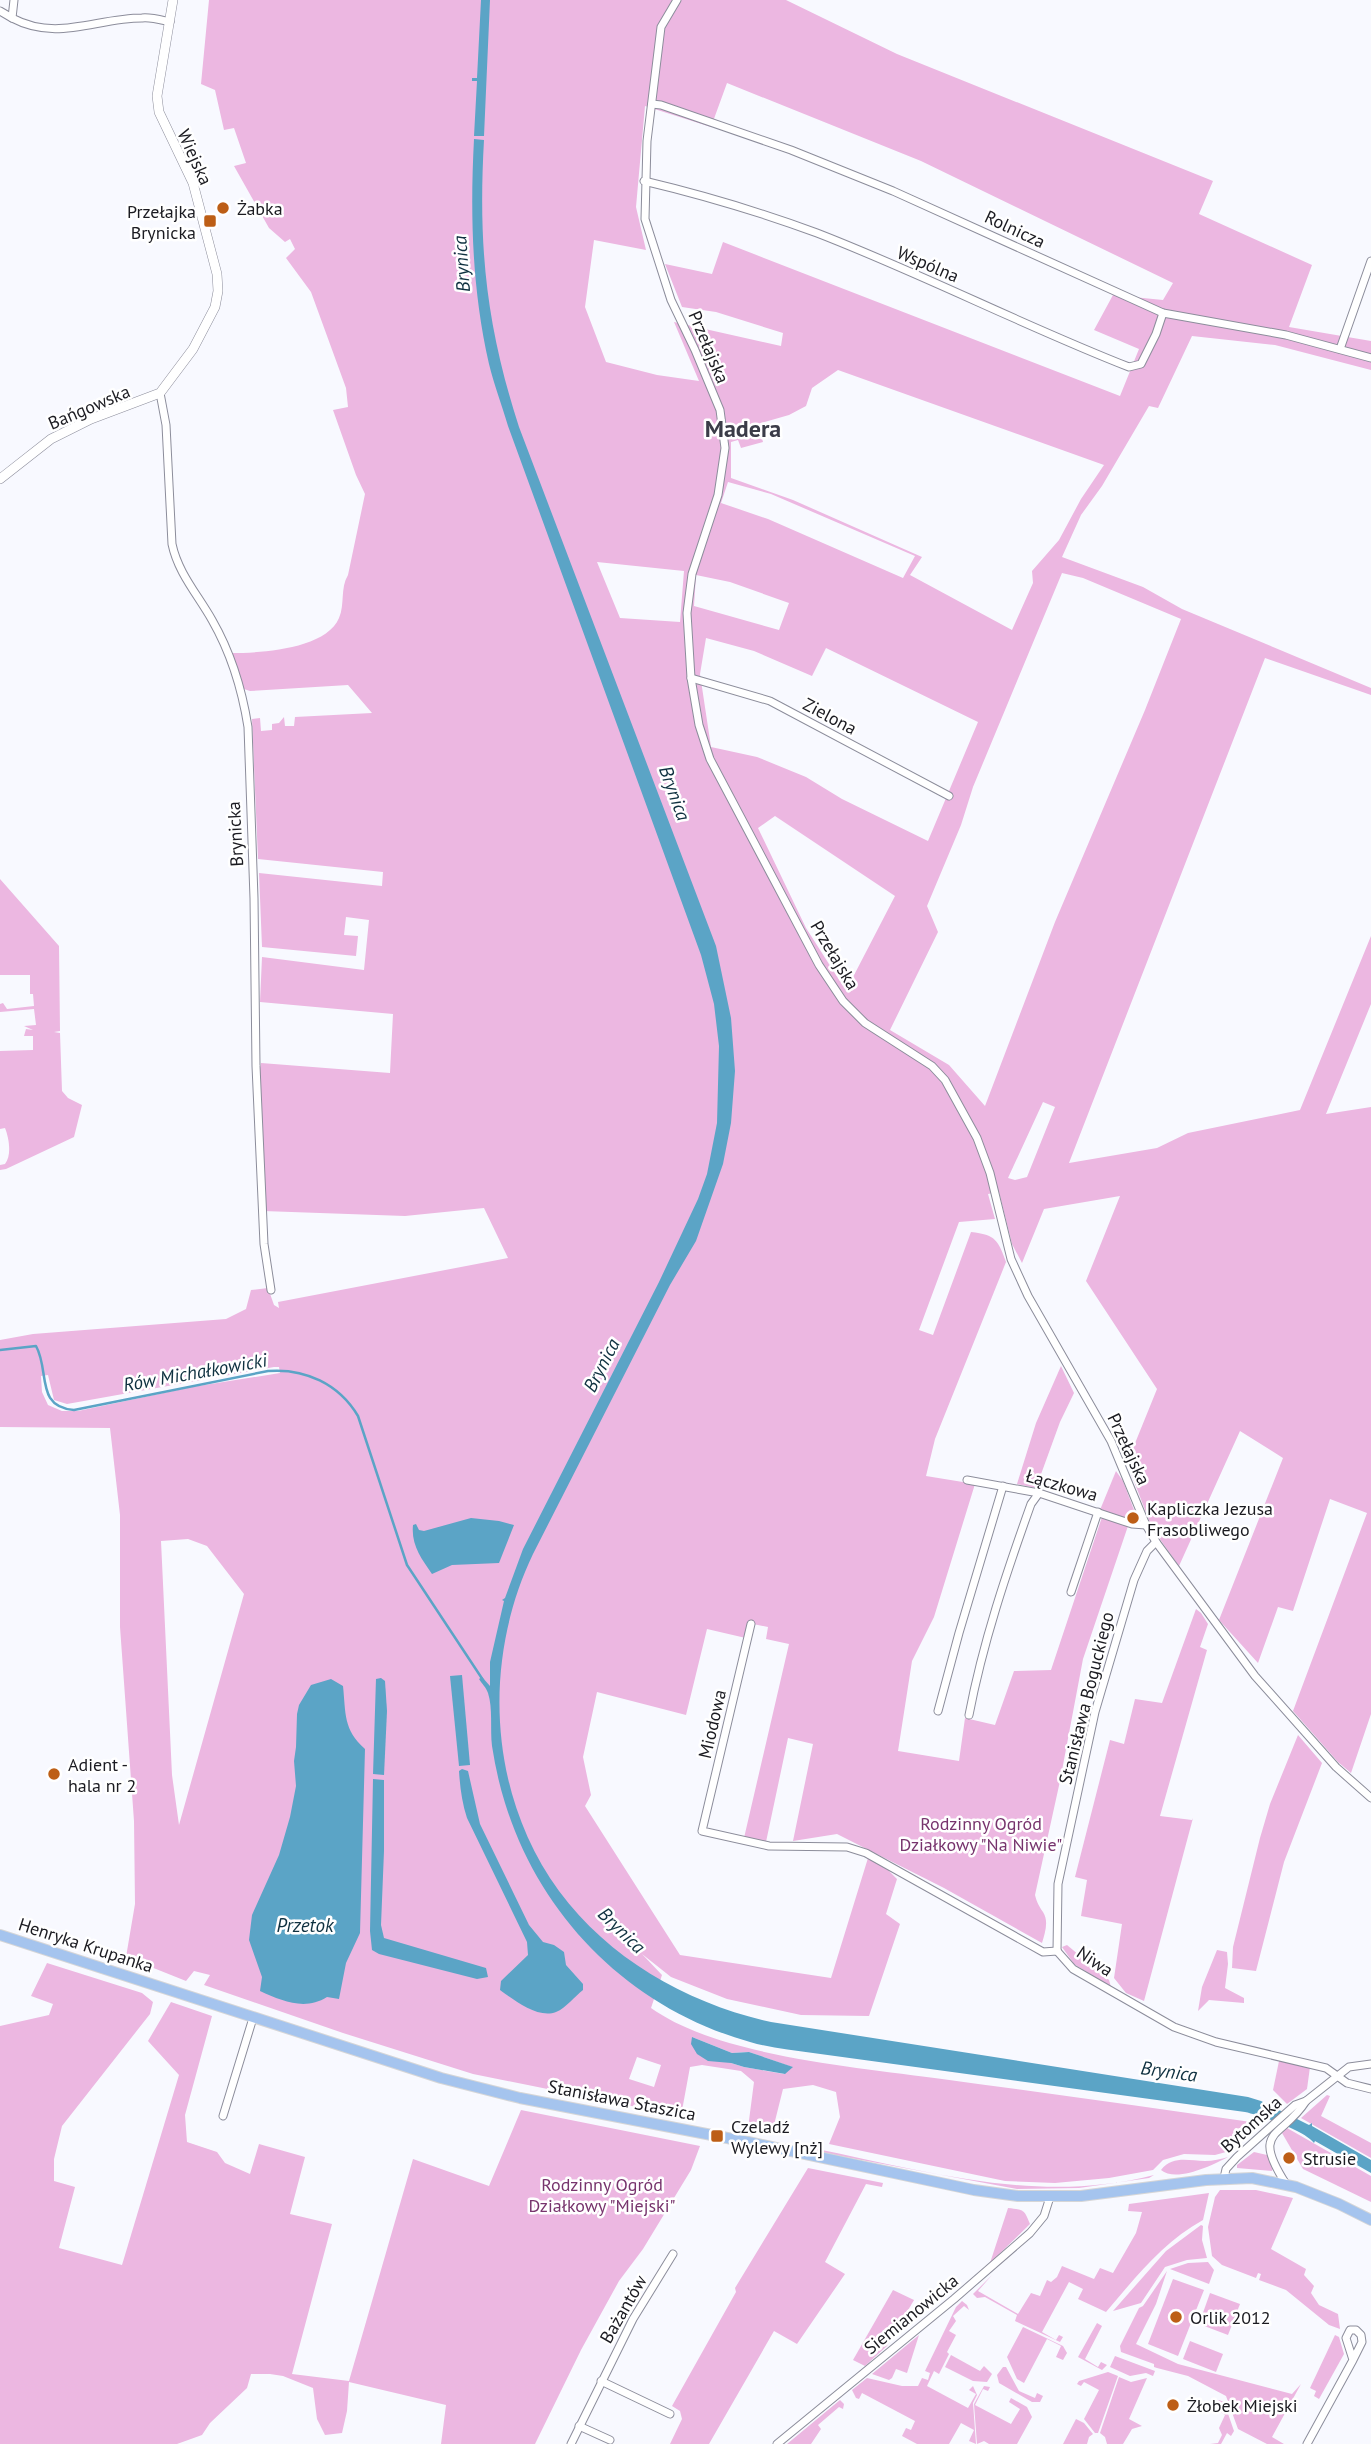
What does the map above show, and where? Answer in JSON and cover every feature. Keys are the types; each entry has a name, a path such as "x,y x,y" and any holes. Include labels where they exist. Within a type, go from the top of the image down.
{"main road":[{"name":"Henryka Krupanka","path":"0,1936 162,1988"},
{"name":"Stanisława Staszica","path":"162,1988 441,2078 498,2093 974,2190 1018,2196 1081,2196 1224,2178 1252,2178 1286,2184 1339,2204 1371,2220"}],"street":[{"path":"12,18 14,0"},
{"name":"Wiejska","path":"160,393 209,323 218,291 217,274 189,171 161,121 159,112 158,96 173,0"},
{"name":"Przełajska","path":"677,0 661,27 644,181 645,219 671,300 720,411 724,448 718,495 692,574 687,613 691,678 699,725 710,759 819,965 844,1001 865,1023 932,1066 945,1080 977,1138 990,1173 1012,1259 1028,1296 1111,1441 1146,1525 1156,1542 1255,1676 1336,1767 1371,1798"},
{"path":"0,11 22,24 57,29 143,18 170,22"},
{"name":"Rolnicza","path":"652,104 791,150 893,191 1163,313 1241,326 1371,358"},
{"name":"Wspólna","path":"644,181 710,197 819,234 1056,339 1129,367 1141,364 1147,355 1163,313"},
{"path":"1340,349 1371,261"},
{"name":"Bańgowska","path":"0,479 51,439 91,419 160,393"},
{"name":"Brynicka","path":"160,393 166,425 172,544 176,562 212,619 229,654 244,700 248,727 256,1066 264,1244 271,1290"},
{"name":"Zielona","path":"691,678 770,701 949,796"},
{"name":"Łączkowa","path":"967,1480 1040,1493 1132,1524 1146,1525"},
{"path":"938,1711 1003,1486"},
{"path":"969,1715 993,1614 1031,1504 1040,1493"},
{"path":"1071,1592 1098,1512"},
{"name":"Stanisława Boguckiego","path":"1057,1951 1058,1884 1095,1712 1134,1580 1147,1551 1156,1542"},
{"name":"Miodowa","path":"751,1624 702,1831 769,1846 847,1847"},
{"name":"Niwa","path":"847,1847 866,1853 1043,1952 1057,1951 1073,1969 1174,2027 1216,2042 1312,2064 1338,2074 1353,2085 1371,2089"},
{"path":"223,2116 253,2018"},
{"name":"Bytomska","path":"1224,2178 1226,2169 1338,2074 1349,2067 1371,2064"},
{"name":"Bytomska","path":"1274,2128 1270,2143 1271,2153 1276,2169 1286,2184"},
{"name":"Siemianowicka","path":"777,2444 1030,2233 1044,2216 1050,2197"},
{"name":"Bażantów","path":"571,2444 633,2319 673,2254"},
{"path":"1307,2444 1353,2360"},
{"path":"601,2381 670,2414"},
{"path":"579,2426 610,2440"}],"green space":[{"name":"Rodzinny Ogród Działkowy \"Na Niwie\"","path":"209,0 786,0 897,54 1213,181 1199,214 1312,265 1289,327 1371,341 1371,370 1275,345 1192,336 1158,408 1149,406 1102,486 1081,515 1062,557 1143,587 1182,609 1371,688 1371,695 1265,658 1069,1163 1157,1148 1188,1133 1300,1110 1371,936 1371,1004 1326,1114 1371,1107 1371,1714 1351,1773 1293,1711 1367,1513 1330,1499 1293,1611 1278,1607 1258,1663 1219,1620 1283,1458 1240,1431 1179,1566 1152,1528 1127,1463 1157,1389 1086,1281 1120,1196 1044,1209 1022,1263 1012,1244 999,1192 988,1194 995,1219 959,1222 919,1330 933,1335 971,1232 995,1240 1006,1262 935,1439 926,1476 975,1484 934,1617 912,1661 898,1751 959,1761 965,1718 995,1725 1014,1671 1051,1670 1102,1517 1128,1526 1083,1659 1035,1895 1046,1919 1042,1943 944,1888 837,1834 793,1841 813,1744 788,1738 766,1842 744,1838 789,1644 766,1639 768,1627 753,1624 750,1639 707,1629 686,1715 597,1692 583,1757 591,1795 585,1806 680,1955 831,1978 868,1858 897,1879 886,1914 900,1924 869,2016 801,2015 727,1999 671,1977 642,1954 662,1975 651,2008 680,2025 714,2038 791,2057 1251,2122 1262,2126 1238,2140 1226,2152 1215,2155 1184,2154 1163,2160 1153,2170 1109,2178 1055,2183 1005,2181 829,2144 840,2117 836,2092 813,2085 783,2089 772,2133 748,2128 754,2082 741,2071 702,2065 690,2067 681,2116 473,2074 204,1985 210,1975 194,1971 186,1981 126,1957 135,1904 134,1821 120,1627 120,1515 110,1428 0,1427 0,1340 33,1334 226,1319 246,1309 251,1290 268,1288 274,1305 279,1308 278,1302 508,1258 484,1208 405,1216 263,1211 259,1073 261,1063 390,1073 393,1014 260,1002 262,957 364,970 369,920 346,917 344,935 358,936 356,956 262,947 259,873 382,886 383,872 258,859 252,719 260,718 261,731 272,730 272,724 279,723 284,717 285,726 294,726 295,717 372,713 348,685 250,691 244,689 232,653 292,647 321,637 332,628 341,613 344,585 365,494 333,410 348,407 346,388 311,292 286,258 295,249 290,239 285,242 269,228 234,166 246,163 234,128 224,130 215,90 201,84","holes":["727,83 921,161 1173,283 1163,300 1113,295 1094,330 1139,349 1120,396 723,242 712,274 665,264 682,307 716,312 783,333 781,346 674,322 699,381 657,375 606,362 585,307 594,240 646,250 636,207 645,106 711,127","838,370 1104,465 1081,499 1059,540 1032,571 1033,583 1012,630 910,575 922,557 793,500 731,478 731,442 738,440 741,448 763,442 758,424 789,415 806,406 812,388","728,482 771,494 915,556 903,578 768,519 721,503","597,562 684,571 680,622 620,618","1062,573 1083,578 1181,619 1055,922 985,1106 949,1065 890,1030 938,932 927,906","696,575 730,582 789,603 779,630 694,606","706,638 754,651 812,676 826,648 978,722 928,841 842,799 806,777 757,757 711,747 700,674","775,816 895,896 852,979 843,986 806,928 758,828","1043,1102 1055,1107 1027,1177 1015,1180 1008,1178","274,1367 279,1367 280,1373 192,1387 78,1411 62,1411 48,1405 42,1392 41,1376 48,1375 54,1400 67,1404","188,1539 207,1546 244,1594 179,1825 172,1775 161,1541","692,2037 732,2053 749,2052 792,2067 784,2074 731,2063","637,2057 661,2065 654,2087 629,2079"]},
{"path":"0,879 59,946 60,1031 54,1032 60,1033 62,1091 68,1098 82,1105 74,1137 0,1170 0,1165 7,1160 9,1141 5,1128 0,1129 0,1051 33,1050 33,1036 24,1036 26,1029 33,1030 24,1026 36,1025 34,1009 0,1012 0,1004 3,1003 7,1009 34,1006 33,994 30,994 30,975 0,975"},
{"path":"1061,1366 1074,1393 1060,1422 1036,1488 1017,1484 1036,1423"},
{"path":"1116,1471 1123,1481 1139,1523 1100,1510"},
{"path":"1196,1609 1208,1624 1200,1647 1207,1650 1160,1816 1193,1818 1144,2001 1126,1993 1114,1978 1122,1924 1081,1916 1087,1880 1075,1877 1110,1740 1124,1744 1135,1699 1162,1703"},
{"path":"1298,1735 1322,1763 1284,1862 1256,1971 1232,1968 1233,1947 1260,1838 1270,1804"},
{"path":"1067,1945 1109,1980 1111,1987 1074,1964 1062,1947"},
{"path":"1217,1950 1227,1952 1225,1988 1244,1998 1244,2003 1209,2000 1198,2011 1202,1987"},
{"name":"Rodzinny Ogród Działkowy \"Miejski\"","path":"47,1963 142,1993 153,2002 150,2014 62,2126 54,2159 54,2181 75,2187 59,2248 122,2265 179,2075 148,2041 171,2002 212,2016 185,2115 187,2142 217,2152 225,2163 250,2174 259,2144 305,2157 290,2214 332,2224 292,2374 349,2381 413,2159 489,2186 521,2110 700,2146 691,2170 643,2249 619,2281 581,2350 535,2444 441,2444 446,2405 349,2382 342,2433 325,2435 317,2419 313,2388 283,2376 251,2374 247,2388 210,2423 202,2435 177,2444 0,2444 0,2026 49,2015 53,2004 31,1996"},
{"path":"1279,2061 1310,2067 1307,2089 1287,2104 1273,2090"},
{"path":"1327,2095 1330,2096 1321,2116 1371,2143 1371,2158 1301,2118"},
{"path":"1287,2128 1371,2176 1371,2202 1303,2169 1282,2133"},
{"path":"812,2148 926,2172 813,2151"},
{"path":"1254,2152 1267,2155 1272,2171 1237,2168 1237,2165"},
{"path":"1228,2157 1185,2174 1168,2174 1161,2170 1176,2161 1208,2161"},
{"path":"808,2168 883,2183 882,2187 866,2184 825,2262 845,2274 797,2344 774,2331 709,2444 670,2444 682,2419 680,2411 672,2406 736,2292 735,2288"},
{"path":"1154,2175 1149,2178 1079,2188 1017,2189 948,2176 1025,2186 1068,2187"},
{"path":"1220,2190 1256,2190 1293,2198 1271,2249 1306,2269 1304,2275 1314,2286 1311,2293 1319,2305 1338,2314 1340,2329 1329,2325 1286,2290 1259,2280 1261,2274 1258,2273 1256,2278 1222,2265 1212,2256 1208,2227 1215,2197"},
{"path":"1209,2193 1203,2220 1162,2250 1106,2312 1078,2299 1083,2289 1069,2282 1042,2332 1056,2340 1059,2335 1063,2337 1060,2342 1015,2321 1017,2315 985,2297 977,2298 973,2294 992,2275 978,2291 1018,2314 1031,2293 1040,2296 1047,2280 1051,2282 1057,2277 1062,2266 1094,2279 1100,2268 1113,2273 1136,2233 1142,2212 1128,2211 1129,2204"},
{"path":"1008,2208 1023,2211 1030,2224 990,2263"},
{"path":"1201,2225 1207,2258 1187,2260 1165,2267 1141,2303 1113,2311 1166,2251"},
{"path":"1208,2262 1214,2270 1209,2284 1170,2269 1188,2263"},
{"path":"1167,2271 1156,2304 1136,2344 1178,2364 1292,2394 1301,2384 1272,2437 1284,2444 1267,2444 1238,2429 1226,2396 1188,2376 1154,2367 1154,2364 1121,2352 1120,2346 1139,2308"},
{"name":"Orlik 2012","path":"1173,2279 1204,2290 1178,2356 1148,2344"},
{"path":"893,2290 914,2300 887,2346 865,2366 853,2360"},
{"path":"1210,2293 1240,2304 1228,2335 1199,2324"},
{"path":"962,2301 969,2310 964,2306 953,2316 956,2321 949,2331 956,2335 947,2352 949,2354 939,2374 934,2371 927,2386 968,2408 976,2394 969,2390 973,2386 977,2395 973,2403 976,2444 969,2441 974,2430 961,2423 949,2444 917,2444 902,2436 906,2428 911,2430 915,2421 862,2393 859,2399 856,2398 852,2390 867,2378 902,2386 918,2386 922,2378 928,2380 930,2373 925,2371 956,2307"},
{"path":"1097,2323 1102,2326 1085,2359 1098,2367 1101,2362 1107,2365 1102,2370 1078,2357"},
{"path":"1023,2327 1063,2346 1067,2353 1063,2360 1056,2357 1061,2346 1047,2339 1024,2383 1017,2379 1007,2357"},
{"path":"919,2335 907,2373 896,2369 889,2380 872,2374"},
{"path":"1335,2335 1339,2337 1344,2354 1319,2399 1314,2396 1316,2391 1310,2388"},
{"name":"Orlik 2012","path":"1190,2341 1223,2354 1216,2372 1183,2359"},
{"path":"951,2355 980,2371 984,2366 992,2374 987,2382 973,2381 945,2367"},
{"path":"1115,2356 1155,2371 1153,2376 1146,2373 1130,2376 1110,2367"},
{"path":"1006,2367 1019,2391 1035,2398 1037,2393 1043,2396 1040,2402 1032,2402 999,2383 997,2375"},
{"path":"1108,2372 1118,2376 1098,2433 1095,2433 1084,2419 1099,2390 1084,2382 1081,2386 1077,2384"},
{"path":"1119,2377 1131,2382 1147,2378 1129,2419 1142,2426 1132,2429 1123,2444 1107,2444 1100,2433"},
{"path":"984,2386 990,2387 988,2391 983,2389 975,2405 1011,2424 1020,2409 1009,2402 1011,2398 1027,2407 1032,2417 1017,2444 989,2444 984,2441 977,2444 974,2404"},
{"path":"840,2400 844,2404 843,2409 839,2407 818,2425 821,2429 811,2444 787,2444"},
{"path":"1219,2400 1224,2402 1234,2431 1231,2436 1227,2433 1221,2444 1210,2444 1218,2443 1222,2435 1219,2428 1225,2415 1214,2408"},
{"path":"1076,2419 1084,2423 1093,2434 1087,2444 1063,2444"}],"water":[{"path":"481,0 490,0 484,136 474,136 477,81 472,81 472,78 477,78"},
{"path":"474,139 484,140 482,215 487,285 508,390 519,427 716,946 731,1018 735,1071 731,1123 723,1164 696,1241 670,1285 533,1554 517,1595 506,1638 500,1682 500,1726 506,1770 518,1812 535,1853 559,1891 579,1916 602,1938 653,1976 710,2004 771,2022 1248,2097 1309,2125 1312,2123 1312,2126 1371,2160 1371,2173 1293,2129 1245,2112 781,2049 750,2042 707,2027 667,2007 630,1982 597,1954 567,1921 542,1885 521,1845 499,1782 492,1746 490,1699 479,1679 482,1677 490,1686 490,1662 504,1601 502,1600 523,1549 659,1282 698,1199 707,1174 717,1123 719,1046 714,1004 701,955 508,426 491,372 483,336 476,280 472,196"},
{"path":"471,1518 514,1525 499,1563 452,1565 432,1574 415,1545 413,1525 416,1524 419,1530 424,1531"},
{"path":"462,1675 470,1765 459,1766 450,1676"},
{"name":"Przetok","path":"331,1679 343,1686 349,1728 365,1749 360,1933 346,1963 339,1999 327,1997 302,2004 285,2001 260,1991 262,1977 249,1940 252,1915 279,1855 290,1817 296,1786 294,1761 299,1705 311,1685"},
{"path":"376,1679 385,1681 387,1711 384,1775 373,1774"},
{"path":"459,1771 468,1771 480,1824 529,1925 543,1942 564,1952 566,1965 583,1984 583,1990 556,2012 534,2011 500,1990 501,1981 528,1955 527,1942 467,1818 460,1783"},
{"path":"373,1779 384,1780 381,1925 384,1938 486,1968 488,1977 477,1979 372,1950 370,1931"},
{"path":"692,2037 732,2053 749,2052 793,2067 785,2074 708,2061 697,2054 691,2044"}],"waterway":[{"name":"Rów Michałkowicki","path":"0,1350 36,1346 49,1395 62,1407 74,1410 268,1371 308,1375 331,1387 358,1416 407,1565 483,1680"}],"place":[{"name":"Żabka","path":"223,208"},
{"name":"Przełajka Brynicka","path":"210,221"},
{"name":"Kapliczka Jezusa Frasobliwego","path":"1133,1518"},
{"name":"Adient - hala nr 2","path":"54,1774"},
{"name":"Czeladź Wylewy [nż]","path":"717,2136"},
{"name":"Strusie","path":"1289,2158"},
{"name":"Orlik 2012","path":"1176,2317"},
{"name":"Żłobek Miejski","path":"1173,2405"}],"district":[{"name":"Madera","path":"743,428"}],"water label":[{"name":"Brynica","path":"461,264"},
{"name":"Brynica","path":"675,793"},
{"name":"Brynica","path":"601,1365"},
{"name":"Brynica","path":"622,1930"},
{"name":"Brynica","path":"1169,2071"}]}
